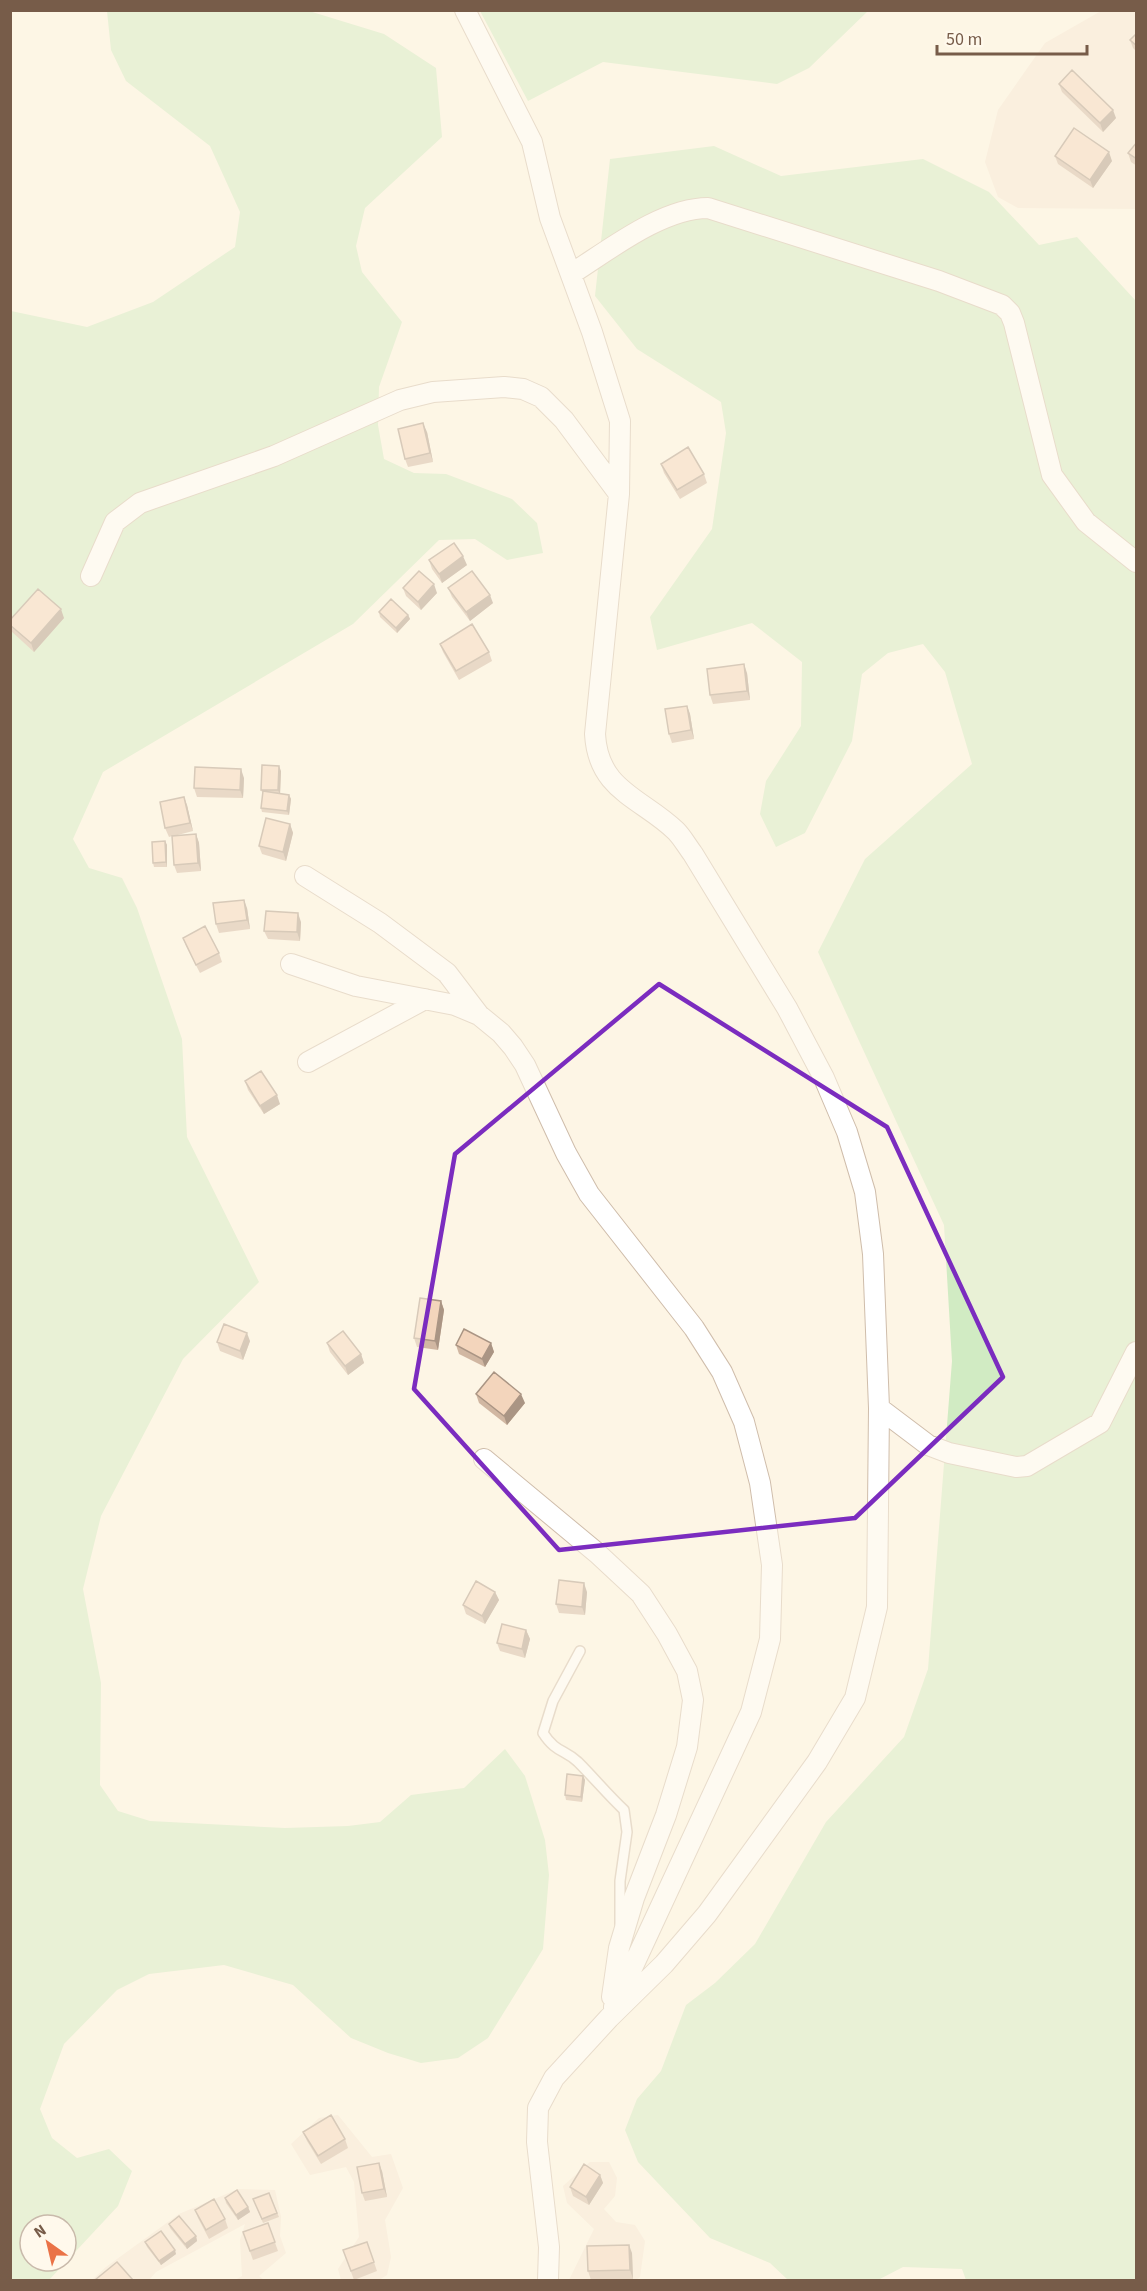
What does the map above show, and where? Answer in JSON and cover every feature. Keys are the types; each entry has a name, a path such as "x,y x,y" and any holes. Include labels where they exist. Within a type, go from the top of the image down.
{"street":[{"path":"465,10 532,142 550,218 592,332 620,421 619,494 595,734 597,752 602,766 628,798 676,831 693,854 787,1008 838,1110 847,1132 869,1215 879,1408 877,1607 855,1698 817,1762 707,1914 664,1964 609,2018 554,2078 538,2108 537,2142 549,2247 548,2280"},
{"path":"571,274 681,210 708,208 928,277 1002,306 1010,313 1014,323 1052,475 1086,522 1137,562"},
{"path":"91,576 115,522 140,503 274,456 400,400 434,392 504,387 523,389 541,397 564,420 619,494"},
{"path":"305,876 380,923 447,973 479,1015 501,1033 525,1065 566,1153 590,1194 694,1328 722,1372 744,1422 760,1483 772,1564 770,1639 751,1712 609,2018"},
{"path":"291,964 356,986 455,1005 479,1015"},
{"path":"308,1062 425,999"},
{"path":"879,1408 928,1445 949,1453 1016,1467 1027,1466 1100,1423 1137,1352"},
{"path":"484,1459 597,1553 640,1594 667,1634 687,1671 693,1700 687,1748 619,1948 609,2018"}],"lane":[{"path":"580,1651 553,1701 543,1732 552,1747 577,1761 600,1788 624,1810 627,1832 620,1881 619,1948"}],"highlighted area":[{"path":"659,984 887,1127 1003,1377 855,1518 559,1550 414,1389 455,1154"}],"shaded area":[{"path":"1101,11 1136,11 1136,209 1018,208 998,197 985,162 998,110 1045,43"},
{"path":"338,2115 372,2157 391,2154 403,2188 385,2220 391,2257 387,2275 379,2280 341,2280 338,2269 359,2237 354,2182 346,2167 310,2175 291,2144 319,2118"},
{"path":"590,2162 609,2162 617,2178 615,2196 604,2209 616,2222 635,2225 645,2241 640,2277 636,2280 569,2280 594,2229 567,2203 563,2186"},
{"path":"238,2189 275,2190 281,2217 280,2236 286,2253 259,2276 264,2280 235,2280 242,2276 240,2240 245,2224 156,2272 149,2280 92,2280 106,2267 179,2214"}],"green space":[{"path":"107,11 309,11 384,34 436,68 442,137 365,208 356,246 362,272 402,322 379,387 378,425 384,459 414,473 446,474 512,499 537,523 543,553 507,560 475,539 439,540 353,624 103,772 73,839 89,868 122,878 137,908 182,1039 187,1137 259,1282 183,1359 101,1516 83,1589 101,1683 100,1785 118,1811 150,1821 285,1828 348,1826 380,1822 411,1795 464,1788 505,1749 525,1776 545,1840 549,1875 543,1949 488,2038 458,2058 421,2063 388,2053 351,2038 293,1985 224,1965 149,1974 117,1990 64,2044 40,2109 52,2138 77,2158 109,2149 132,2171 118,2206 78,2249 78,2213 18,2213 18,2273 56,2273 49,2280 11,2280 11,311 87,327 153,302 235,247 240,212 210,146 126,81 111,50"},
{"path":"480,11 868,11 809,68 777,84 603,62 528,101"},
{"path":"714,146 781,176 923,159 989,192 1039,245 1077,237 1136,301 1136,2280 966,2280 962,2269 903,2267 878,2280 788,2280 770,2263 710,2238 638,2162 625,2130 637,2099 661,2071 686,2005 715,1983 755,1944 826,1822 904,1737 928,1669 952,1361 944,1225 818,952 865,859 972,764 945,672 923,644 888,653 862,674 852,741 805,833 776,847 760,814 766,781 801,726 802,662 752,623 657,650 650,617 712,529 726,433 721,402 637,349 595,296 610,159"}],"building":[{"path":"1137,33 1137,46 1130,40"},
{"path":"1072,70 1113,110 1100,123 1059,84"},
{"path":"1074,128 1109,152 1090,180 1055,156"},
{"path":"1137,142 1137,159 1128,153"},
{"path":"423,423 430,453 405,459 398,429"},
{"path":"688,447 704,474 677,490 661,464"},
{"path":"454,543 463,556 439,574 429,560"},
{"path":"419,571 434,584 418,602 403,588"},
{"path":"472,571 490,595 466,612 448,588"},
{"path":"38,589 61,609 31,643 10,625 10,620"},
{"path":"391,599 408,615 396,628 379,612"},
{"path":"472,624 489,652 456,671 440,644"},
{"path":"744,664 747,691 710,695 707,669"},
{"path":"687,706 691,730 669,734 665,709"},
{"path":"262,765 279,766 278,790 261,790"},
{"path":"195,767 241,769 240,790 194,788"},
{"path":"263,791 289,795 287,811 261,808"},
{"path":"184,797 190,823 165,828 160,802"},
{"path":"266,818 290,824 283,852 259,846"},
{"path":"196,834 198,863 174,865 172,836"},
{"path":"165,841 166,862 153,863 152,842"},
{"path":"244,900 247,920 216,924 213,903"},
{"path":"266,911 298,913 297,932 264,931"},
{"path":"205,926 219,953 196,965 183,938"},
{"path":"261,1071 277,1095 260,1106 245,1081"},
{"path":"420,1298 441,1301 435,1341 414,1338"},
{"path":"224,1324 247,1333 240,1351 217,1342"},
{"path":"464,1329 491,1343 482,1359 456,1345"},
{"path":"343,1331 361,1354 345,1366 327,1343"},
{"path":"494,1372 521,1394 504,1416 476,1394"},
{"path":"559,1580 584,1583 582,1607 556,1604"},
{"path":"476,1581 495,1592 482,1616 463,1605"},
{"path":"502,1624 526,1630 522,1649 497,1643"},
{"path":"567,1774 583,1776 581,1797 565,1795"},
{"path":"331,2115 345,2139 318,2156 303,2132"},
{"path":"379,2163 384,2189 362,2193 357,2167"},
{"path":"584,2164 600,2175 586,2197 570,2187"},
{"path":"237,2190 248,2207 236,2215 225,2198"},
{"path":"269,2193 277,2213 262,2219 253,2199"},
{"path":"214,2199 225,2219 206,2230 195,2210"},
{"path":"179,2216 196,2236 185,2244 169,2224"},
{"path":"268,2223 275,2242 250,2251 243,2232"},
{"path":"161,2231 175,2250 159,2261 145,2242"},
{"path":"367,2242 374,2262 351,2271 343,2250"},
{"path":"629,2245 630,2270 588,2271 587,2246"},
{"path":"117,2262 133,2280 95,2280"}]}
